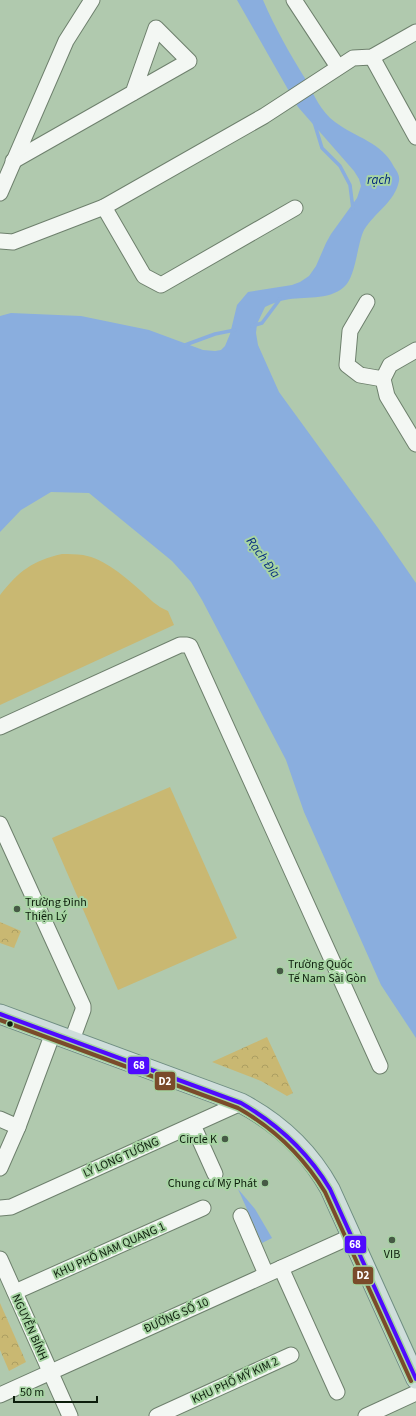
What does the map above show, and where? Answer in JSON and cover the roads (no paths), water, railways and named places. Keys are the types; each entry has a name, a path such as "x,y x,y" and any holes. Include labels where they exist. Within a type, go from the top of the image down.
{"main road":[{"path":"0,1014 241,1103 265,1116 277,1125 296,1142 316,1165 330,1189 416,1378"}],"street":[{"path":"0,193 66,41 92,0"},
{"path":"294,0 338,67"},
{"path":"0,241 13,242 104,207 264,116 353,58 372,57 416,32"},
{"path":"372,57 416,137"},
{"path":"13,161 133,93"},
{"path":"104,207 144,276 161,285 295,208"},
{"path":"366,302 350,331 347,365 360,376 383,379"},
{"path":"416,350 390,365 383,379 387,396 416,444"},
{"path":"0,728 180,645 190,646 380,1066"},
{"path":"0,824 83,1006 83,1010 72,1040"},
{"path":"0,1168 18,1126 53,1033"},
{"name":"LÝ LONG TƯỜNG","path":"0,1208 11,1207 241,1103"},
{"path":"0,1119 18,1126"},
{"path":"193,1125 215,1174"},
{"name":"KHU PHỐ NAM QUANG 1","path":"15,1292 203,1208"},
{"path":"241,1216 266,1274"},
{"name":"ĐƯỜNG SỐ 10","path":"0,1395 352,1236"},
{"name":"NGUYỄN BÍNH","path":"0,1259 70,1416"},
{"path":"281,1268 337,1392"},
{"name":"KHU PHỐ MỸ KIM 2","path":"157,1416 291,1355"},
{"path":"366,1416 416,1393"}],"water":[{"path":"237,0 263,0 283,41 322,108 330,118 343,128 368,141 383,152 389,159 399,177 397,188 393,195 364,230 354,268 348,282 344,287 331,294 285,300 265,307 257,324 256,333 258,345 279,392 416,583 416,1038 381,985 304,812 286,760 202,600 191,582 172,561 89,493 51,492 21,510 0,532 0,316 11,313 81,316 149,330 203,350 221,350 225,346 230,334 237,305 248,292 292,285 309,276 316,266 331,234 357,198 361,186 359,179 354,171 298,107"},
{"path":"238,1189 255,1209 272,1238 262,1243"}],"waterway":[{"path":"314,122 322,148 340,166 350,185 353,209"},
{"path":"252,326 262,323 280,299"},
{"path":"185,345 215,334 235,330"}],"place":[{"name":"Trường Đinh Thiện Lý","path":"17,909"},
{"name":"Trường Quốc Tế Nam Sài Gòn","path":"280,971"},
{"name":"Circle K","path":"225,1139"},
{"name":"Chung cư Mỹ Phát","path":"265,1183"},
{"name":"VIB","path":"392,1240"}],"water label":[{"name":"rạch","path":"379,179"},
{"name":"Rạch Đỉa","path":"264,557"}]}
